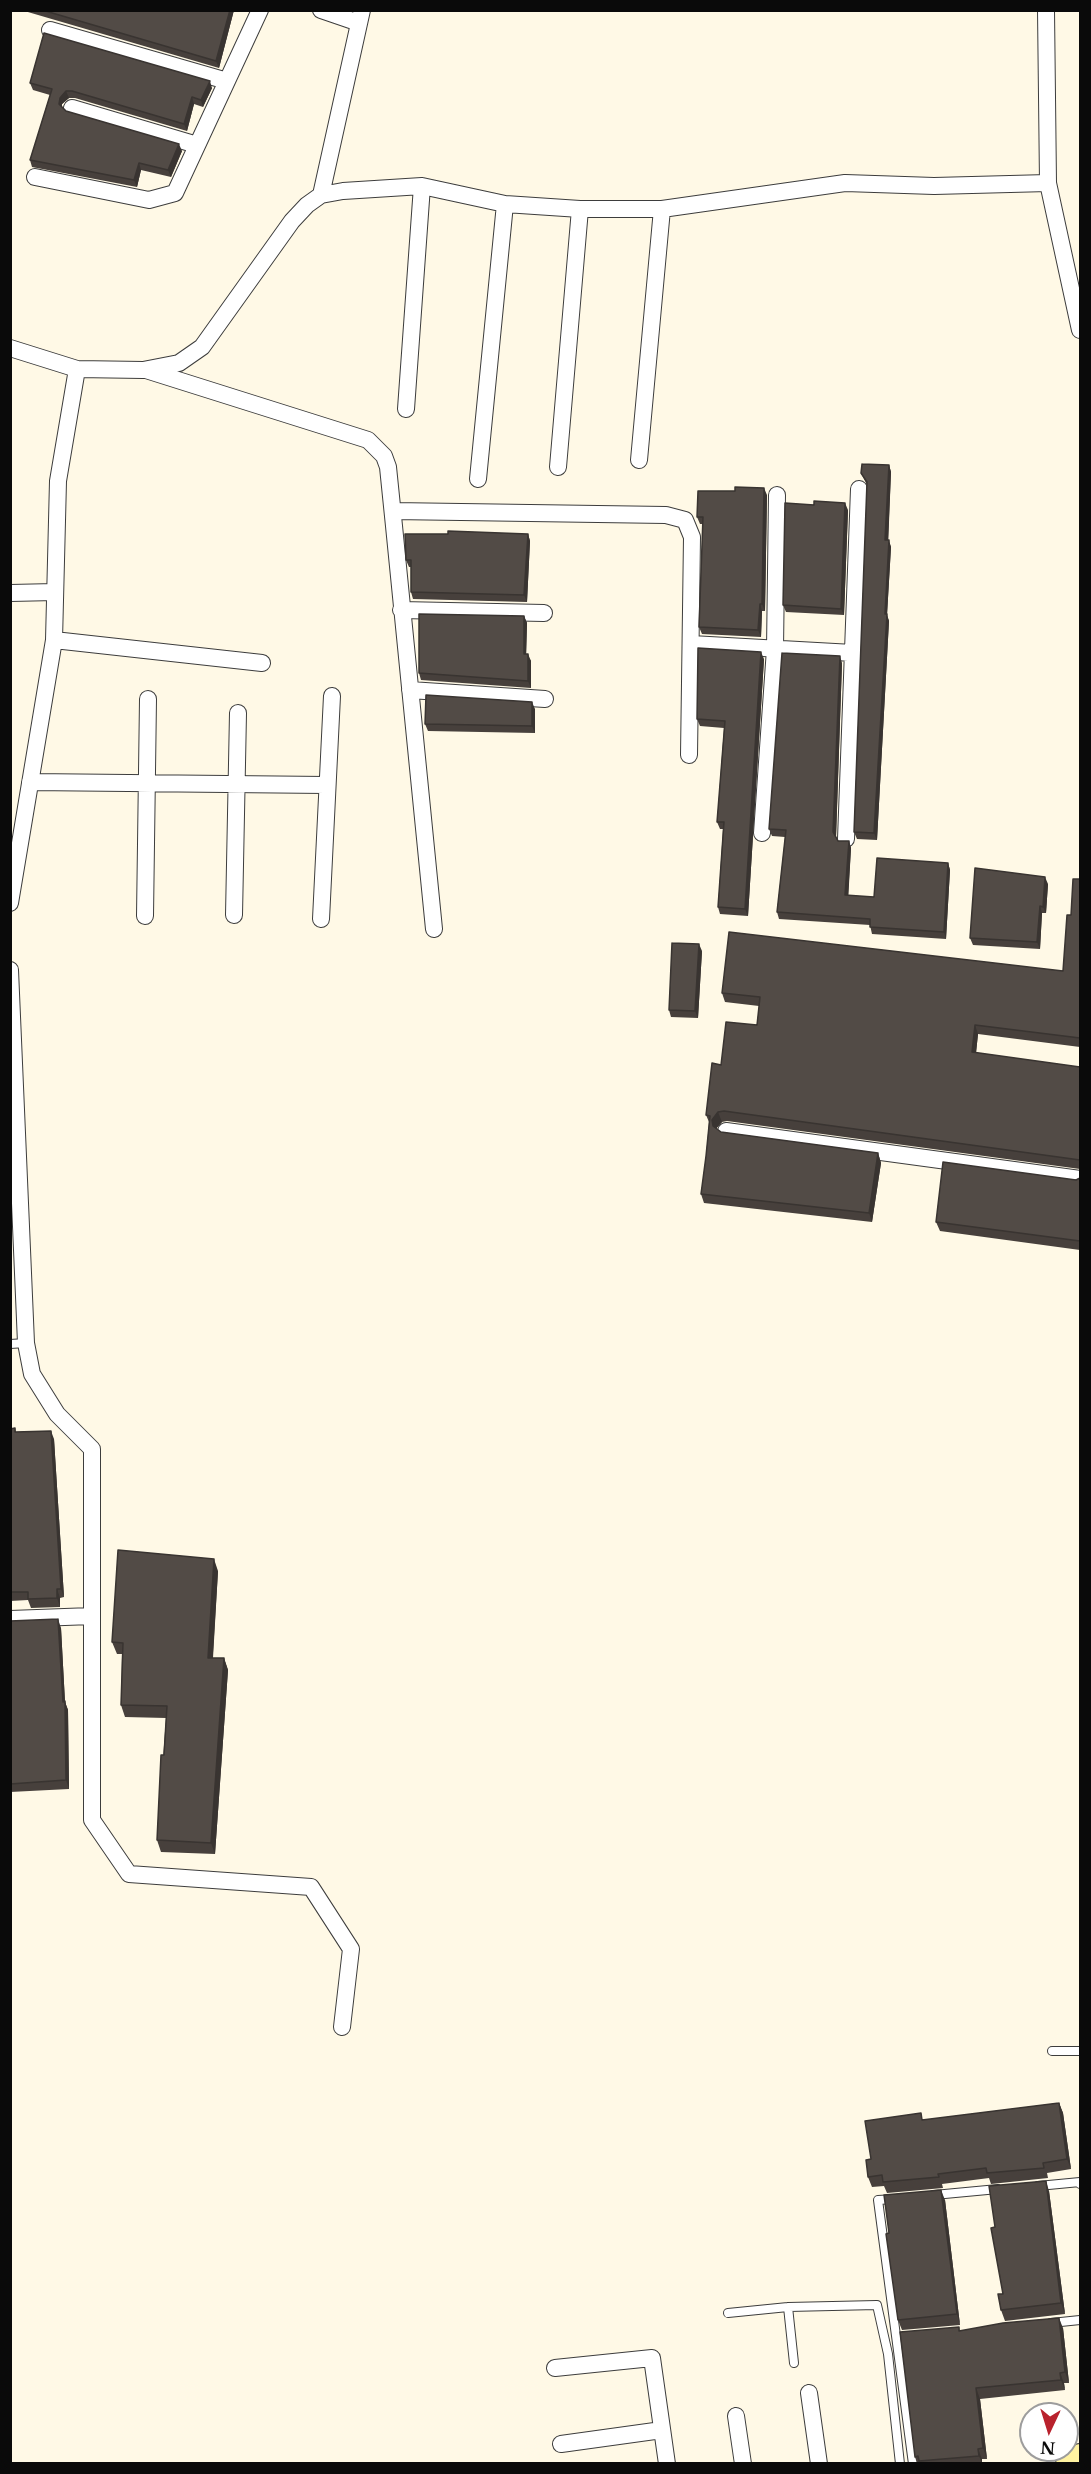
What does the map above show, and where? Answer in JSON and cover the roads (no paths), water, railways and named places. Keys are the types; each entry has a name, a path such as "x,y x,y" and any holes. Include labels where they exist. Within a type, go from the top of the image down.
{"street":[{"path":"35,177 149,200 161,199 175,193 260,10"},
{"path":"10,348 77,369 143,370 179,363 202,347 292,221 321,195 360,17 321,10"},
{"path":"1046,10 1048,183 1080,330"},
{"path":"50,30 227,81"},
{"path":"72,108 197,145"},
{"path":"321,195 422,186 505,204 580,209 662,209 845,183 934,186 1048,183"},
{"path":"406,409 422,186"},
{"path":"478,479 505,204"},
{"path":"558,466 580,209"},
{"path":"639,460 662,209"},
{"path":"10,903 54,640 58,481 77,369"},
{"path":"143,370 368,440 384,456 388,467 393,511 434,929"},
{"path":"846,839 859,489"},
{"path":"762,833 775,649 777,495"},
{"path":"393,511 666,514 685,520 692,537 689,755"},
{"path":"10,593 55,592"},
{"path":"401,610 543,613"},
{"path":"54,640 262,663"},
{"path":"691,644 852,653"},
{"path":"410,690 545,699"},
{"path":"321,919 332,696"},
{"path":"145,916 148,699"},
{"path":"234,915 238,713"},
{"path":"30,782 326,785"},
{"path":"10,970 18,1344 32,1374 57,1414 92,1449 92,1820 129,1874 311,1887 351,1949 342,2027"},
{"path":"726,1131 1080,1179"},
{"path":"10,1619 92,1616"},
{"path":"555,2368 652,2358 667,2463"},
{"path":"809,2393 819,2463"},
{"path":"736,2416 743,2463"},
{"path":"561,2444 662,2430"},
{"path":"1066,2463 1080,2454"}],"lane":[{"path":"1052,2051 1080,2051"},
{"path":"1033,2186 1080,2182 1080,2184"},
{"path":"926,2196 1009,2188"},
{"path":"902,2198 878,2200 913,2463"},
{"path":"728,2313 789,2307 877,2305 888,2354 900,2463"},
{"path":"789,2307 794,2363"},
{"path":"1046,2323 1080,2320"},
{"path":"896,2337 907,2336"}]}
